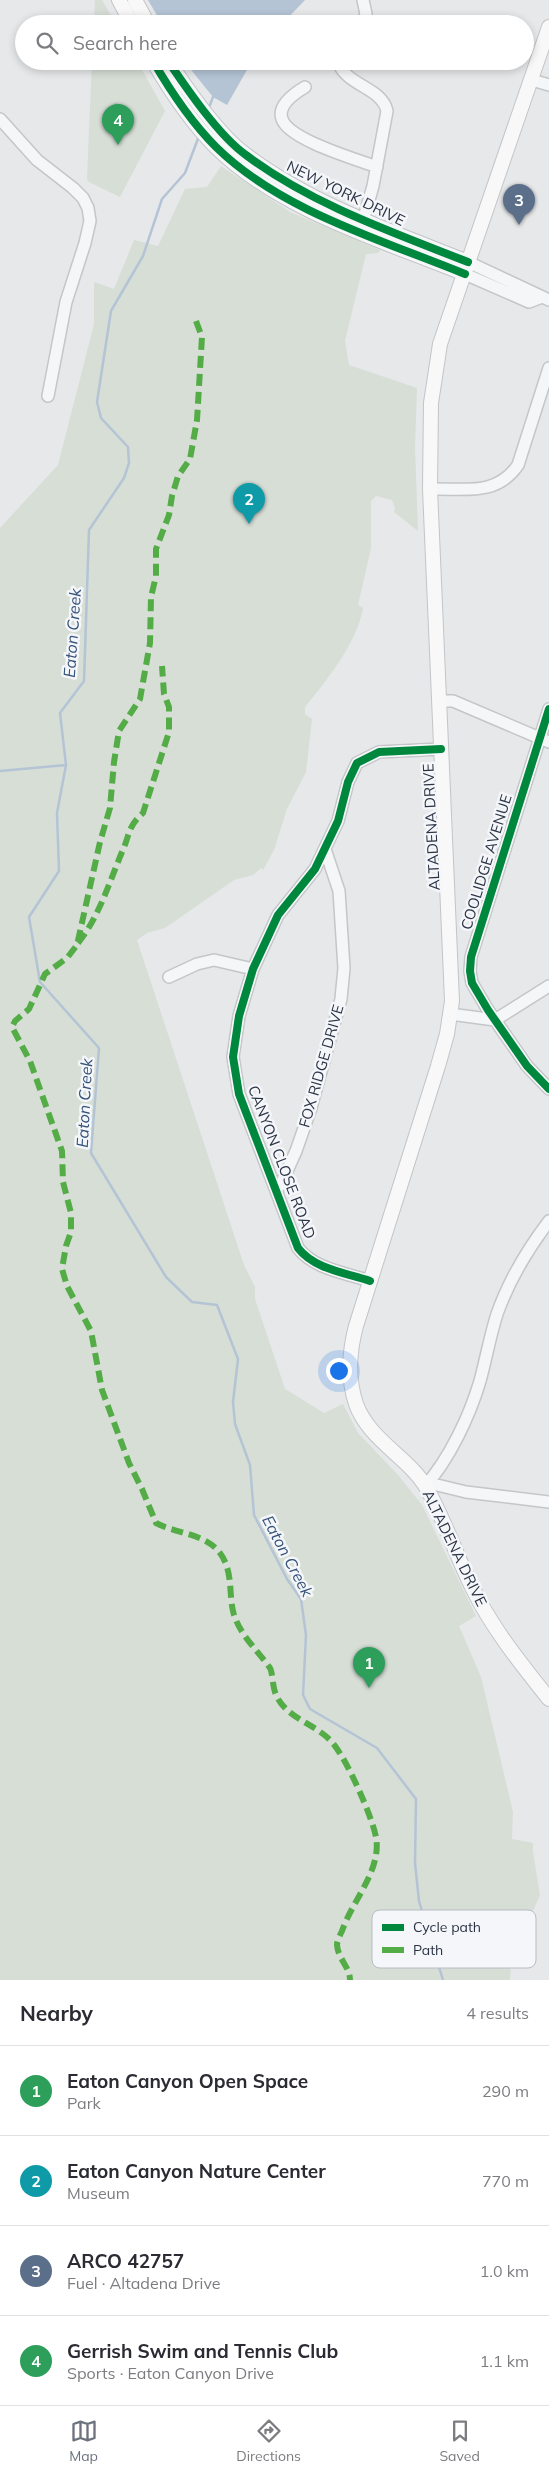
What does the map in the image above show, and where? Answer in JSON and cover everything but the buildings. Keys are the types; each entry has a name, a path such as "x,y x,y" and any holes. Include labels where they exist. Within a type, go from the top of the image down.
{"main road":[{"path":"119,0 127,15"},
{"path":"135,0 143,15"},
{"name":"ALTADENA DRIVE","path":"549,26 440,344 435,374 431,403 430,489 452,968 450,1014 438,1066 356,1326 349,1358 356,1405 377,1436 425,1486 473,1589 488,1615 527,1673 549,1699"},
{"name":"NEW YORK DRIVE","path":"159,70 181,106 215,146 237,165 274,191 310,210 362,226 467,268"},
{"name":"NEW YORK DRIVE","path":"175,70 217,125 244,155 288,184 362,226"}],"street":[{"path":"363,0 366,15"},
{"path":"342,70 344,74 386,104 387,111 377,166 362,226"},
{"path":"532,80 549,85"},
{"path":"304,87 292,95 282,111 282,120 290,130 312,142 377,166"},
{"path":"0,119 37,160 74,188 83,198 88,208 90,221 86,243 66,302 48,396"},
{"name":"NEW YORK DRIVE","path":"467,268 546,298"},
{"path":"430,489 490,487 510,477 518,465 549,368"},
{"path":"439,701 453,701 544,740"},
{"name":"COOLIDGE AVENUE","path":"549,709 544,740 471,957 470,971 472,983 496,1020 527,1066 549,1089"},
{"name":"CANYON CLOSE ROAD","path":"370,1282 322,1266 304,1256 292,1235 239,1094 233,1057 239,1016 253,969 278,915 315,869 338,821 348,782 357,763 379,752 441,749"},
{"name":"FOX RIDGE DRIVE","path":"276,1191 296,1151 311,1108 342,999 344,968 339,891 325,849"},
{"path":"169,977 197,964 214,960 253,969"},
{"path":"450,1014 496,1020 549,986"},
{"path":"425,1486 441,1468 472,1402 491,1334 510,1282 523,1257 549,1221"},
{"path":"425,1486 433,1484 466,1492 549,1502"}],"shaded area":[{"path":"95,0 102,0 111,15 94,15"},
{"path":"92,70 142,70 165,111 120,197 89,182 87,179"},
{"path":"221,166 290,212 380,250 378,253 366,254 345,341 349,365 417,388 415,447 418,531 394,512 395,508 392,500 376,496 371,501 371,548 358,605 363,608 360,621 348,648 305,707 305,714 312,719 306,772 287,809 274,850 263,870 261,868 253,875 234,880 165,928 147,933 137,940 244,1265 255,1287 255,1299 285,1389 324,1413 343,1404 358,1433 398,1475 422,1505 476,1616 459,1626 481,1677 513,1812 512,1839 533,1843 540,1895 533,1910 372,1910 372,1968 511,1968 510,1980 0,1980 0,528 58,465 94,324 94,282 114,289 134,240 158,246 185,189 207,187"}],"water":[{"path":"148,0 305,0 291,15 157,15"},
{"path":"191,70 247,70 227,105 213,97"},
{"path":"115,103 126,106 121,118 128,121 124,132 108,127"}],"waterway":[{"name":"Eaton Creek","path":"208,110 213,97"},
{"name":"Eaton Creek","path":"199,136 185,173 162,199 143,256 111,311 97,402 101,418 128,447 129,463 124,478 89,530 84,681 60,713 66,765 57,813 59,871 29,917 40,982 99,1048 91,1153 166,1277 192,1302 217,1305 238,1359 233,1402 235,1424 250,1465 254,1515 287,1579 301,1599 306,1635 303,1695 310,1709 377,1748 416,1799 415,1863 422,1910"},
{"path":"0,771 66,765"},
{"name":"Eaton Creek","path":"439,1968 443,1980"}],"marked path":[{"path":"196,321 202,337 197,420 190,459 178,476 169,515 156,549 156,576 151,597 150,643 140,699 119,731 110,808 100,842 77,945 67,958 45,974 29,1009 15,1021 12,1027 30,1061 62,1151 63,1182 71,1213 71,1232 66,1246 62,1269 67,1286 91,1331 102,1390 129,1463 156,1523 207,1541 220,1553 229,1576 232,1607 237,1623 245,1637 270,1668 277,1697 287,1710 322,1733 335,1746 357,1785 369,1815 376,1837 375,1861 337,1943 339,1955 348,1971 350,1980"},
{"path":"78,943 98,911 131,827 143,813 169,732 169,707 164,694 162,666"}],"cycle path":[{"path":"158,70 182,106 216,147 242,169 271,189 334,222 465,274"},
{"path":"174,70 225,136 246,155 271,172 297,188 353,216 468,262"},
{"path":"549,709 471,957 470,971 472,983 488,1010 527,1066 549,1089"},
{"path":"370,1281 321,1266 298,1248 239,1094 233,1057 239,1016 253,969 278,915 315,869 338,821 348,782 357,763 379,752 441,749"}],"place":[{"name":"Gerrish Swim and Tennis Club","path":"118,145"},
{"name":"ARCO 42757","path":"519,225"},
{"name":"Eaton Canyon Nature Center","path":"249,524"},
{"name":"Eaton Canyon Open Space","path":"369,1688"}]}
